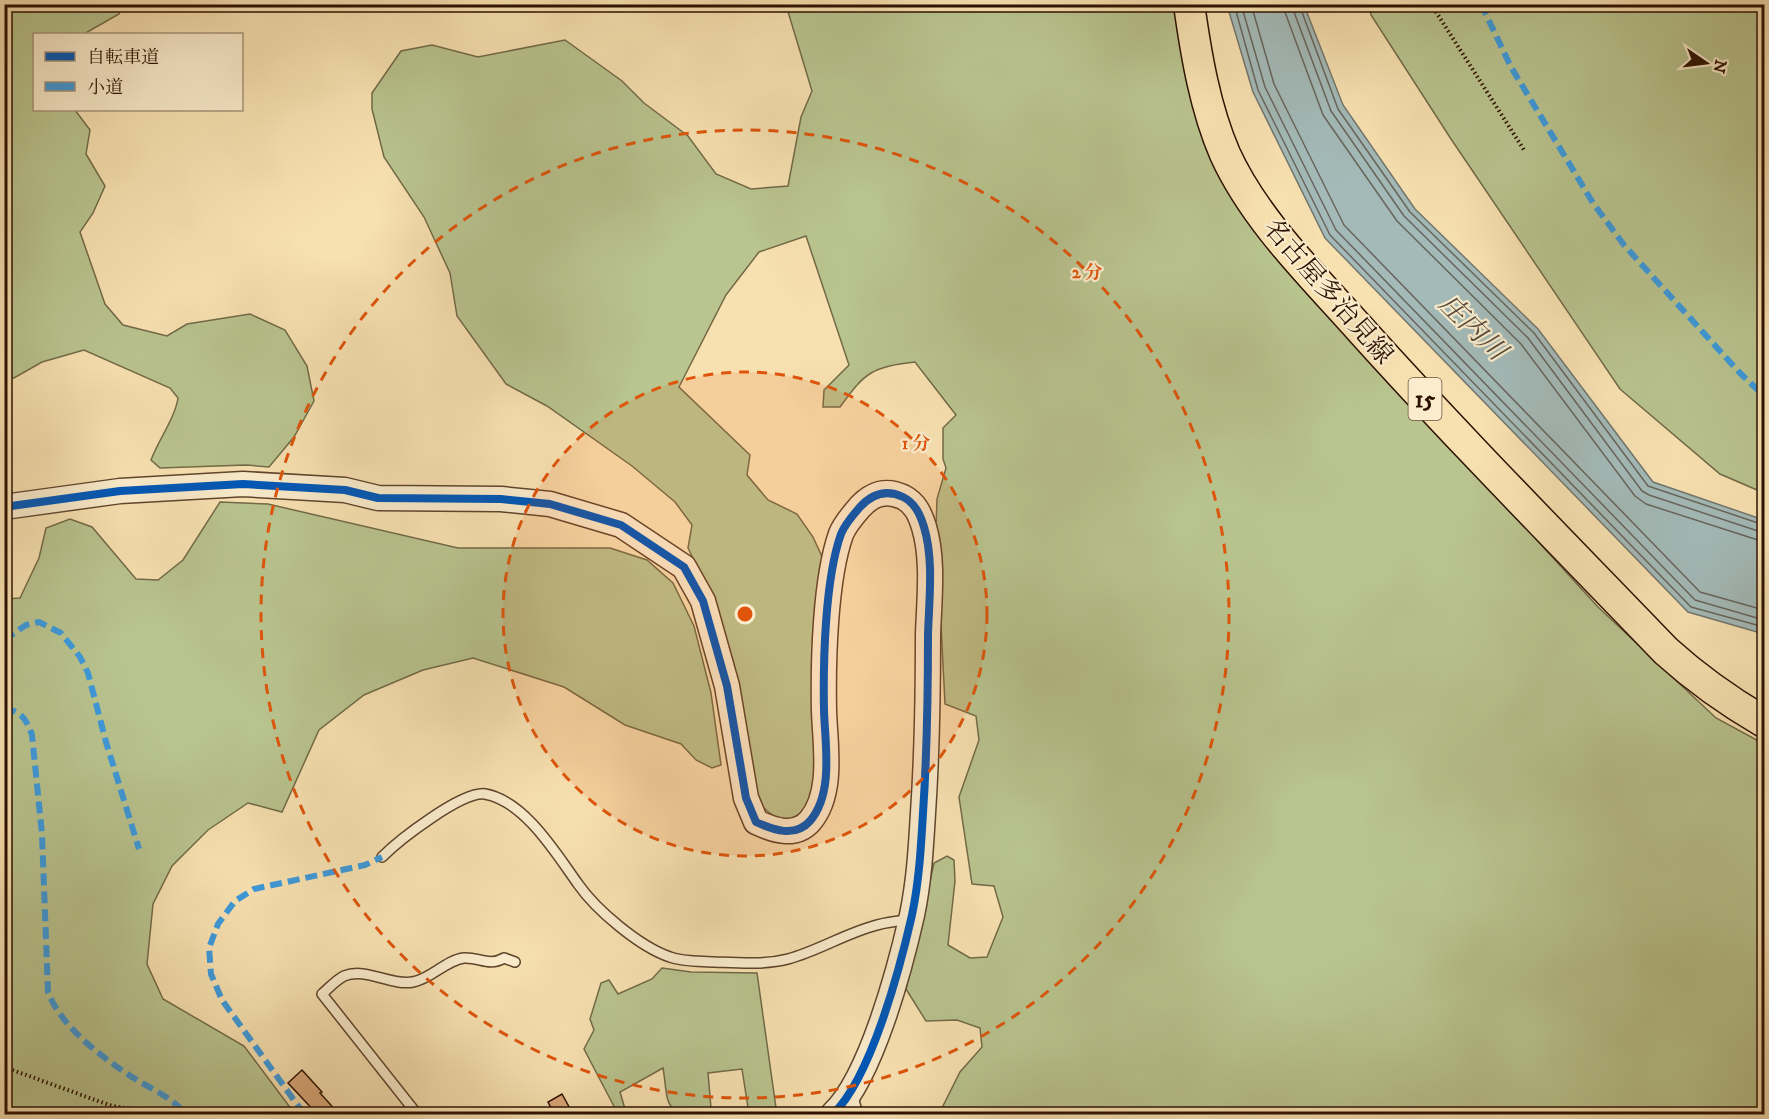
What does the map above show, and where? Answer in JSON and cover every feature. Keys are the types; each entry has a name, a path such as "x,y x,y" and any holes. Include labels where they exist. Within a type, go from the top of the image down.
{"main road":[{"name":"名古屋多治見線","path":"1189,4 1208,103 1225,154 1260,211 1306,269 1386,357 1666,651 1703,684 1764,722"}],"street":[{"path":"4,507 120,491 243,484 345,490 378,498 501,499 550,504 621,525 684,567 703,601 727,686 746,798 756,822 772,829 791,832 809,823 819,806 825,781 823,673 832,573 842,532 868,498 885,492 902,497 915,506 924,528 929,566 927,743 919,875 911,919 876,1036 863,1072 833,1114"}],"lane":[{"path":"382,857 418,827 465,798 483,794 499,798 520,813 561,856 579,886 607,915 642,943 671,958 753,963 787,959 876,925 911,919"},
{"path":"417,1114 321,994 344,976 368,975 387,981 411,983 429,978 464,958 496,963 504,958 515,962"},
{"path":"851,1091 858,1114"}],"path":[{"path":"1431,4 1524,150"},
{"path":"4,1067 111,1106 166,1114"}],"green space":[{"path":"4,5 123,5 119,14 86,33 33,33 33,111 76,111 90,130 86,154 105,186 93,213 80,232 105,304 123,325 167,336 187,324 250,314 285,330 307,366 314,401 294,437 269,467 246,465 160,468 151,460 176,406 178,398 170,388 84,350 42,362 14,378 5,377"},
{"path":"786,5 1183,5 1203,141 1269,247 1598,607 1716,718 1764,744 1764,1114 939,1114 960,1072 982,1047 980,1028 957,1020 926,1021 906,989 934,863 947,856 954,860 955,881 948,945 970,958 987,957 1003,917 994,886 972,884 959,797 979,740 976,716 945,704 936,527 937,499 946,468 943,459 943,428 956,415 915,362 879,369 863,379 840,407 823,407 824,390 849,365 806,236 759,252 726,295 679,387 750,455 747,475 768,500 797,514 813,537 825,563 814,795 801,815 794,819 788,821 774,816 754,796 713,600 688,548 692,525 675,502 632,466 547,406 506,384 457,316 450,273 424,217 384,157 372,109 372,93 401,51 432,45 478,57 565,40 622,81 644,103 688,136 716,174 751,189 788,186 801,117 812,91"},
{"path":"1369,5 1764,5 1764,493 1720,474 1620,389 1451,139 1371,15"},
{"path":"220,502 268,504 458,548 610,548 647,560 673,583 694,626 711,693 721,765 712,768 696,760 681,744 625,725 564,687 473,658 423,670 364,695 319,730 282,812 248,803 208,830 172,866 153,904 147,964 163,999 244,1046 295,1114 5,1114 5,599 20,598 39,558 46,528 70,519 92,527 136,579 158,580 183,560"},
{"path":"662,968 691,972 757,973 776,1108 774,1114 749,1114 742,1069 708,1073 711,1108 706,1114 681,1112 674,1109 667,1098 663,1068 620,1092 625,1109 618,1114 584,1049 594,1030 590,1019 601,983 609,980 618,994 652,979"}],"water":[{"name":"庄内川","path":"1227,5 1304,5 1343,105 1415,209 1538,329 1653,482 1764,520 1764,634 1688,612 1325,238 1253,92"}],"building":[{"path":"302,1070 339,1114 317,1114 288,1083"},
{"path":"562,1094 573,1114 554,1114 548,1102"}],"marked path":[{"path":"1481,4 1511,67 1593,203 1624,245 1739,372 1764,396"},
{"path":"4,640 26,625 39,622 61,633 80,657 88,673 106,742 139,849"},
{"path":"4,709 19,714 28,725 32,735 42,834 48,992 62,1016 82,1039 118,1067 171,1100 183,1111 182,1114"},
{"path":"304,1114 222,1000 211,974 209,948 218,924 235,901 254,889 365,865 382,857"}],"cycle path":[{"path":"4,507 120,491 243,484 345,490 378,498 501,499 550,504 621,525 684,567 703,601 727,686 746,798 756,822 777,830 791,831 804,826 818,810 825,783 826,621 831,574 841,534 860,507 874,496 891,493 907,499 916,509 922,522 930,566 926,746 918,877 907,937 892,992 872,1049 847,1097 833,1114"}]}
